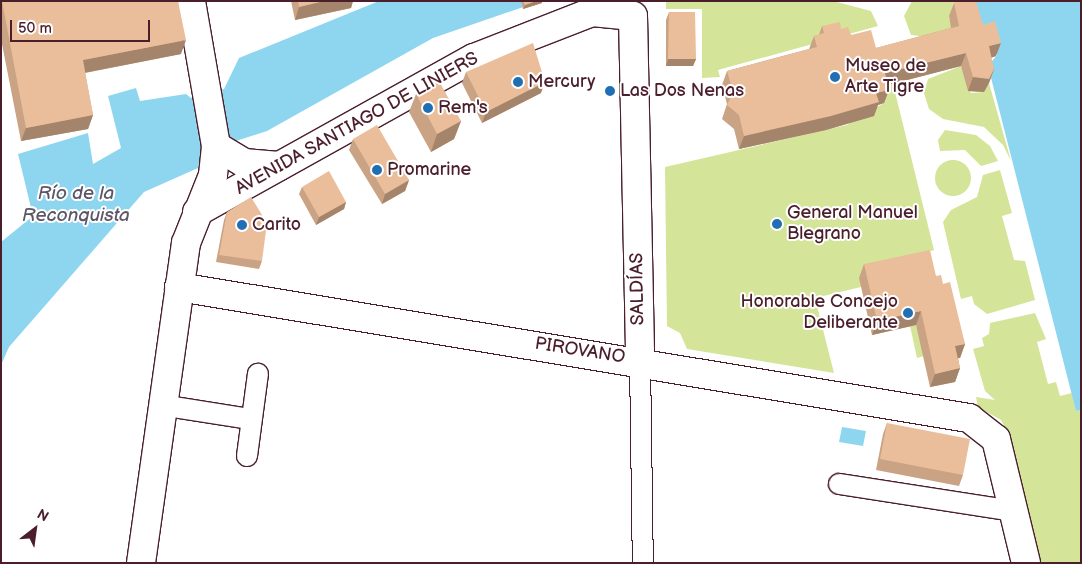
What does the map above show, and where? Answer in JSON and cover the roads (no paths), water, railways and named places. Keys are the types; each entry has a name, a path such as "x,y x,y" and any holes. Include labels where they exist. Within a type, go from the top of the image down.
{"street":[{"name":"AVENIDA SANTIAGO DE LINIERS","path":"141,563 161,405 186,243 213,175 216,146 206,79 191,1"},
{"name":"AVENIDA SANTIAGO DE LINIERS","path":"197,212 474,58 592,12 633,16"},
{"name":"SALDÍAS","path":"633,16 643,563"},
{"path":"216,146 244,163 280,166"},
{"name":"PIROVANO","path":"179,287 640,360 980,422 991,430 1000,450 1014,511"},
{"path":"247,456 250,419 258,374"},
{"path":"161,405 250,419"},
{"path":"839,484 1014,511 1026,563"}],"water":[{"name":"Río de la Reconquista","path":"379,1 541,1 433,38 267,131 236,141 228,137 202,148 198,168 144,192 9,347 1,365 1,242 33,216 18,154 88,133 93,164 121,148 108,96 136,88 140,101 186,94 191,98 224,89 239,58"},
{"path":"969,1 1081,1 1081,410 1076,411 988,66 997,55"},
{"path":"842,427 866,431 863,446 839,442"}],"place":[{"name":"Museo de Arte Tigre","path":"835,77"},
{"name":"Mercury","path":"518,82"},
{"name":"Las Dos Nenas","path":"610,91"},
{"name":"Rem's","path":"428,108"},
{"name":"Promarine","path":"377,170"},
{"name":"General Manuel Blegrano","path":"777,224"},
{"name":"Carito","path":"242,225"},
{"name":"Honorable Concejo Deliberante","path":"908,313"}]}
